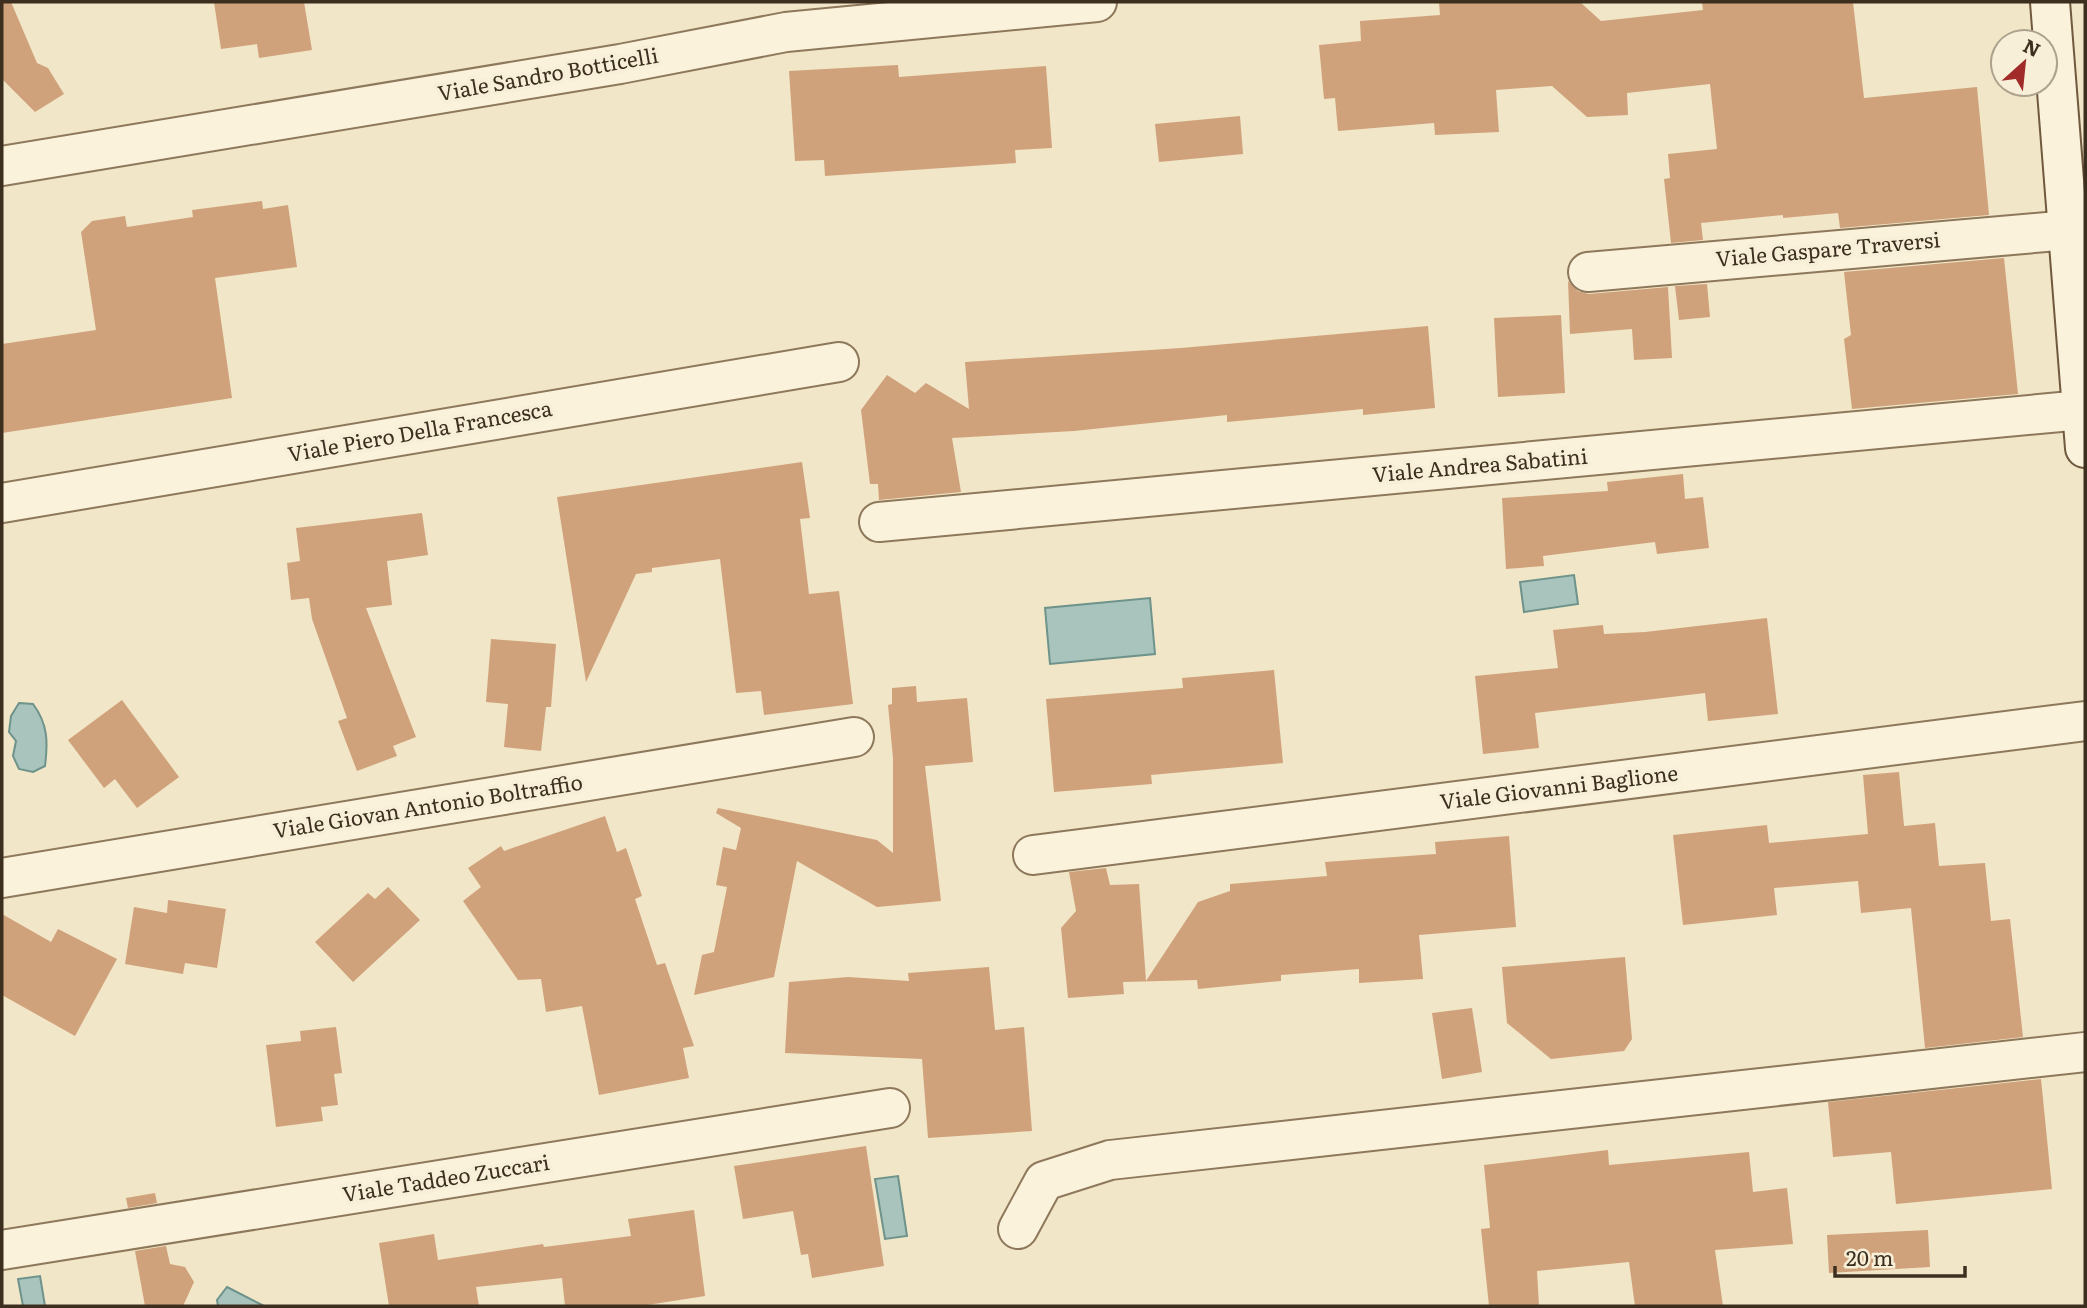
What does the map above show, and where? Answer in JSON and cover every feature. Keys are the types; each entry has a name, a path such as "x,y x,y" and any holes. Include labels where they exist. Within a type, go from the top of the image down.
{"street":[{"name":"Viale Sandro Botticelli","path":"2,166 620,64 786,32 1097,2"},
{"path":"2050,2 2085,448"},
{"name":"Viale Gaspare Traversi","path":"1588,272 2069,230"},
{"name":"Viale Piero Della Francesca","path":"2,503 839,362"},
{"name":"Viale Andrea Sabatini","path":"879,522 2081,410"},
{"name":"Viale Giovanni Baglione","path":"1033,855 2085,721"},
{"name":"Viale Giovan Antonio Boltraffio","path":"2,878 854,737"},
{"path":"1018,1229 1044,1181 1110,1160 2085,1052"},
{"name":"Viale Taddeo Zuccari","path":"2,1250 890,1108"}],"water":[{"path":"1574,575 1578,604 1524,612 1520,582"},
{"path":"1150,598 1155,654 1050,664 1045,608"},
{"path":"19,703 33,704 42,719 46,734 45,766 33,772 19,769 13,756 16,741 9,732 11,716"},
{"path":"898,1176 907,1236 885,1239 875,1179"},
{"path":"40,1276 45,1306 23,1306 18,1279"},
{"path":"227,1287 264,1306 218,1306 217,1300"}],"building":[{"path":"2,2 11,2 37,63 48,68 64,94 35,112 2,79"},
{"path":"214,2 304,2 312,50 259,58 257,44 221,49"},
{"path":"1439,2 1580,2 1601,21 1703,10 1702,2 1853,2 1864,98 1977,87 1989,215 1840,228 1838,213 1783,218 1783,215 1701,223 1703,240 1671,243 1664,179 1670,178 1668,154 1717,149 1710,84 1627,93 1628,115 1587,117 1552,86 1496,90 1499,132 1435,135 1434,123 1338,131 1335,98 1324,99 1319,45 1361,41 1360,21 1440,15"},
{"path":"898,65 899,77 1046,66 1052,148 1015,150 1016,163 825,176 824,160 795,161 789,71"},
{"path":"1240,116 1243,154 1159,162 1155,124"},
{"path":"262,201 263,209 288,205 297,267 215,278 232,398 2,433 2,344 96,330 81,232 92,221 125,216 127,227 193,217 192,210"},
{"path":"2004,258 2018,394 1852,409 1844,339 1851,335 1844,272"},
{"path":"1568,281 1578,291 1589,294 1668,287 1672,358 1634,360 1632,329 1570,334"},
{"path":"1707,284 1710,317 1679,320 1675,286"},
{"path":"1561,315 1565,393 1498,397 1494,318"},
{"path":"1428,326 1435,408 1363,415 1363,409 1227,422 1227,415 1074,431 952,438 961,492 879,500 878,484 870,484 861,410 887,375 915,393 926,383 969,409 965,362 1181,348"},
{"path":"802,462 810,518 800,519 809,594 839,591 853,704 764,715 761,691 736,693 720,559 652,568 652,572 636,574 586,682 557,497"},
{"path":"1683,474 1685,499 1703,497 1709,548 1657,554 1655,542 1543,556 1544,566 1506,569 1502,498 1608,491 1607,482"},
{"path":"422,513 428,555 387,561 392,605 366,608 416,737 393,746 397,756 357,771 338,721 347,718 312,619 309,598 291,600 287,563 300,561 296,528"},
{"path":"1767,618 1778,714 1708,721 1705,693 1535,713 1539,748 1483,754 1475,676 1558,668 1553,630 1603,625 1604,634 1645,632"},
{"path":"491,639 556,644 551,707 546,707 541,751 504,747 508,704 486,702"},
{"path":"1274,670 1283,763 1151,775 1152,784 1054,792 1046,699 1183,688 1182,678"},
{"path":"916,686 917,702 967,698 973,762 925,766 941,901 877,907 797,861 774,977 694,995 702,955 714,952 727,887 716,885 723,847 736,850 741,828 716,813 718,808 877,840 893,853 893,758 888,705 892,704 892,688"},
{"path":"122,700 179,777 137,808 115,779 104,788 68,740"},
{"path":"1899,772 1904,826 1935,823 1939,866 1985,863 1991,921 2010,919 2023,1037 1925,1048 1911,908 1861,913 1858,881 1774,888 1777,915 1683,925 1673,835 1767,825 1769,843 1868,834 1863,775"},
{"path":"605,816 617,852 626,848 642,896 635,899 657,965 665,963 694,1046 683,1048 689,1078 599,1095 582,1006 546,1012 541,979 518,980 463,901 481,887 468,868 501,846 504,851"},
{"path":"1509,836 1516,927 1419,935 1423,979 1359,983 1359,969 1281,975 1281,981 1198,989 1197,980 1123,982 1124,994 1068,998 1061,928 1076,911 1069,872 1106,868 1110,885 1139,884 1146,981 1198,902 1230,891 1230,884 1327,876 1325,862 1436,854 1435,842"},
{"path":"388,887 420,920 353,982 315,942 368,893 375,899"},
{"path":"168,900 226,909 217,968 185,963 183,974 125,964 134,907 167,913"},
{"path":"2,914 51,942 58,929 117,959 75,1036 2,995"},
{"path":"1625,957 1632,1039 1624,1051 1551,1059 1507,1023 1502,967"},
{"path":"989,967 995,1030 1024,1027 1032,1131 928,1138 922,1059 785,1053 789,982 848,977 909,981 908,973"},
{"path":"1472,1008 1482,1072 1442,1079 1432,1013"},
{"path":"336,1027 342,1073 334,1074 338,1105 321,1107 323,1121 276,1127 266,1045 301,1041 300,1031"},
{"path":"2041,1079 2052,1189 1896,1204 1891,1152 1833,1157 1828,1102"},
{"path":"866,1146 884,1266 812,1278 808,1254 801,1255 793,1211 743,1219 734,1166"},
{"path":"1608,1150 1609,1165 1749,1152 1753,1192 1787,1188 1793,1244 1715,1250 1723,1306 1635,1306 1629,1262 1537,1271 1539,1306 1489,1306 1481,1229 1490,1228 1484,1165"},
{"path":"155,1193 157,1203 128,1208 126,1198"},
{"path":"694,1210 705,1296 641,1306 565,1306 562,1278 476,1287 479,1306 389,1306 379,1243 434,1234 438,1260 543,1244 544,1247 631,1236 628,1219"},
{"path":"1928,1230 1930,1267 1829,1273 1827,1235"},
{"path":"166,1246 170,1264 185,1267 194,1282 183,1306 145,1306 135,1251"}]}
